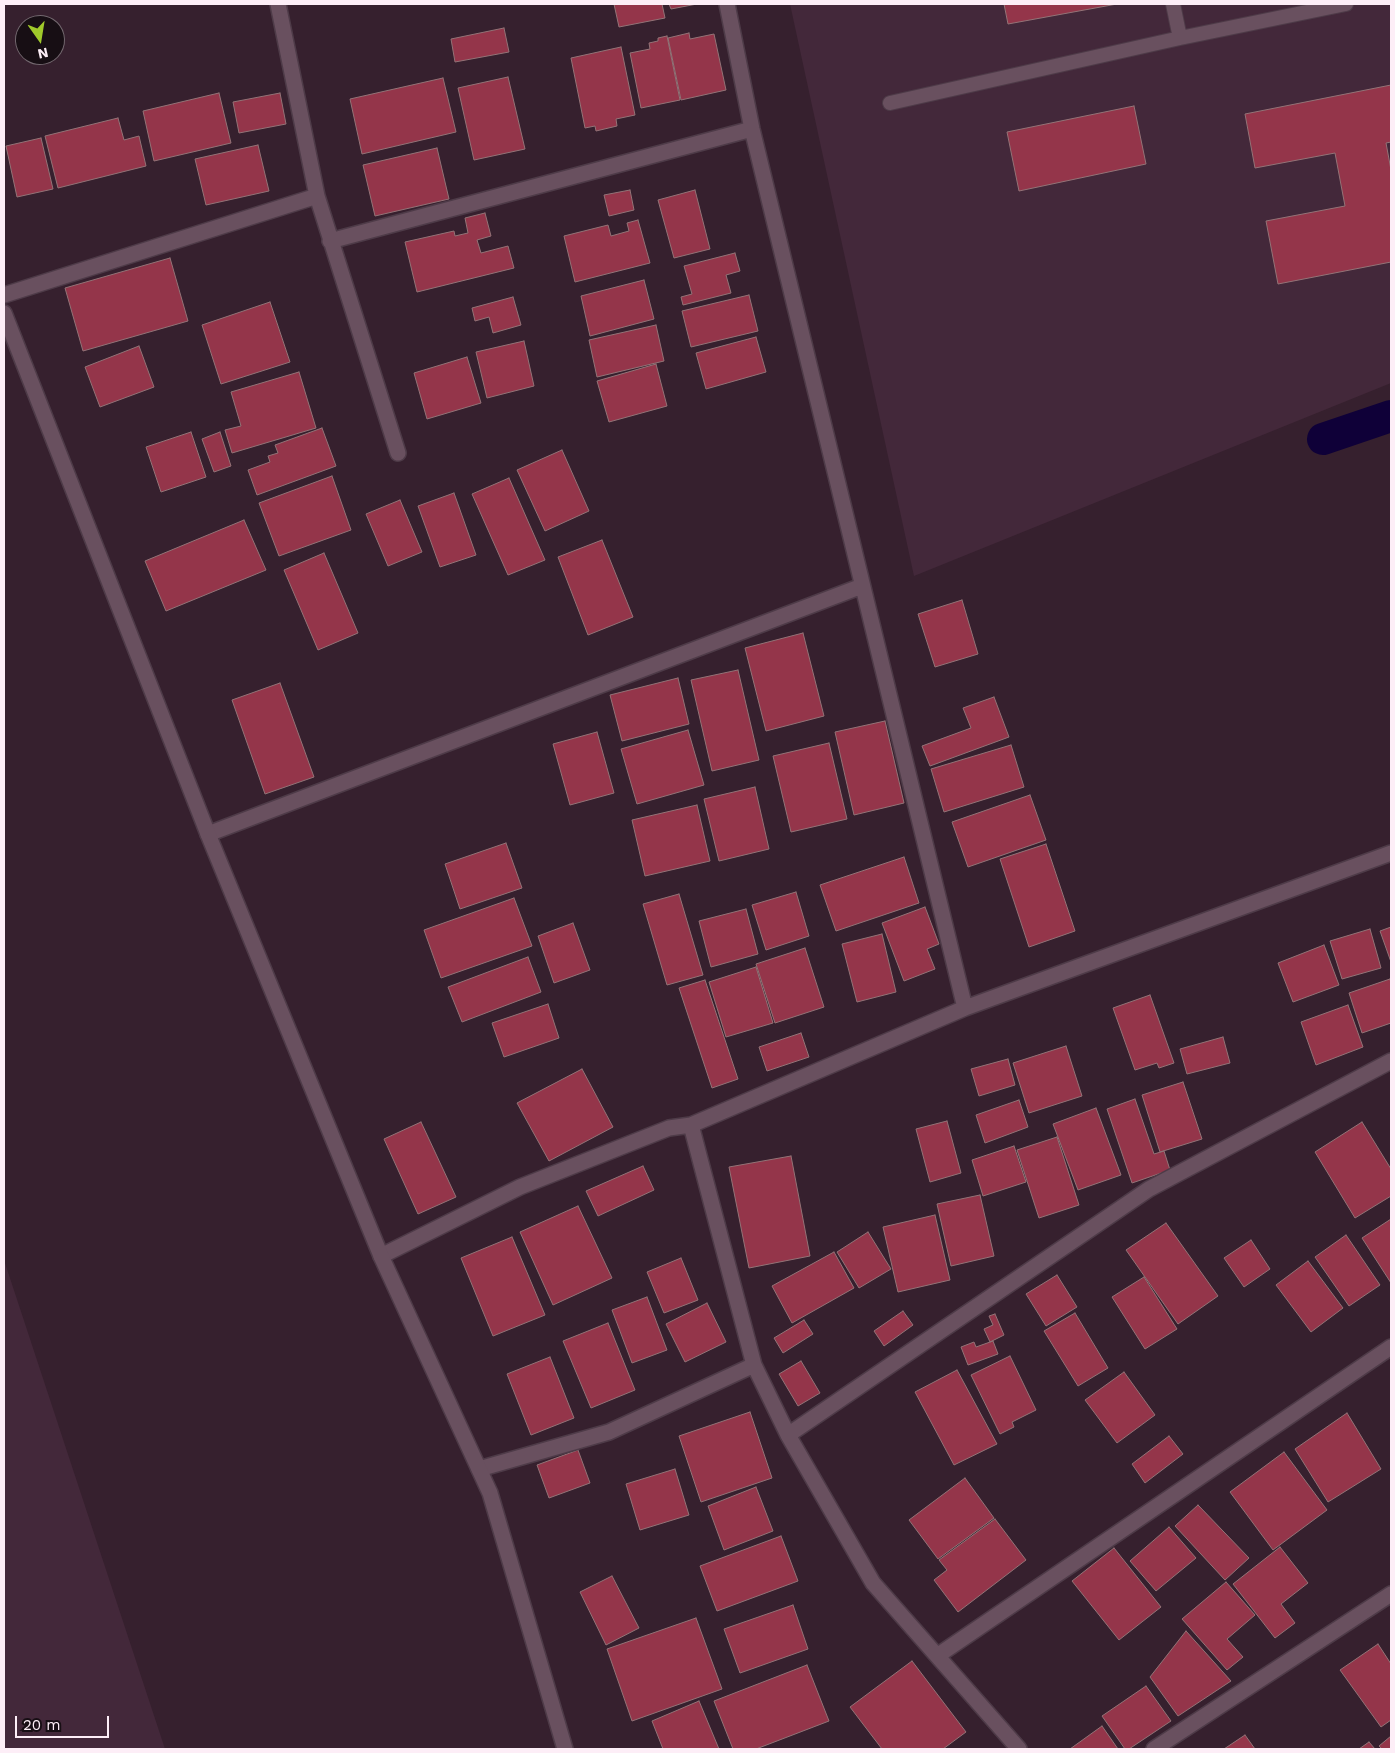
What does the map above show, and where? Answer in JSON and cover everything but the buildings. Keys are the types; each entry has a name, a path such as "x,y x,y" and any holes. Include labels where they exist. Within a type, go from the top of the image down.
{"street":[{"path":"278,4 317,196 398,453"},
{"path":"726,4 752,129 965,1008"},
{"path":"330,240 752,129"},
{"path":"4,295 317,196"},
{"path":"4,313 208,834 381,1256 490,1493 565,1749"},
{"path":"208,834 862,586"},
{"path":"381,1256 520,1187 669,1128 691,1125 965,1008 1391,853"},
{"path":"788,1435 1149,1189 1391,1061"},
{"path":"691,1125 754,1365 788,1435 873,1583 1019,1749"},
{"path":"937,1656 1391,1347"},
{"path":"479,1469 609,1432 754,1365"},
{"path":"1154,1749 1391,1594"}],"lane":[{"path":"1173,4 1180,38"},
{"path":"890,103 1180,38 1346,4"}],"shaded area":[{"path":"790,4 1391,4 1391,383 914,576"},
{"path":"4,1260 165,1749 4,1749"}],"waterway":[{"path":"1323,439 1391,416"}]}
